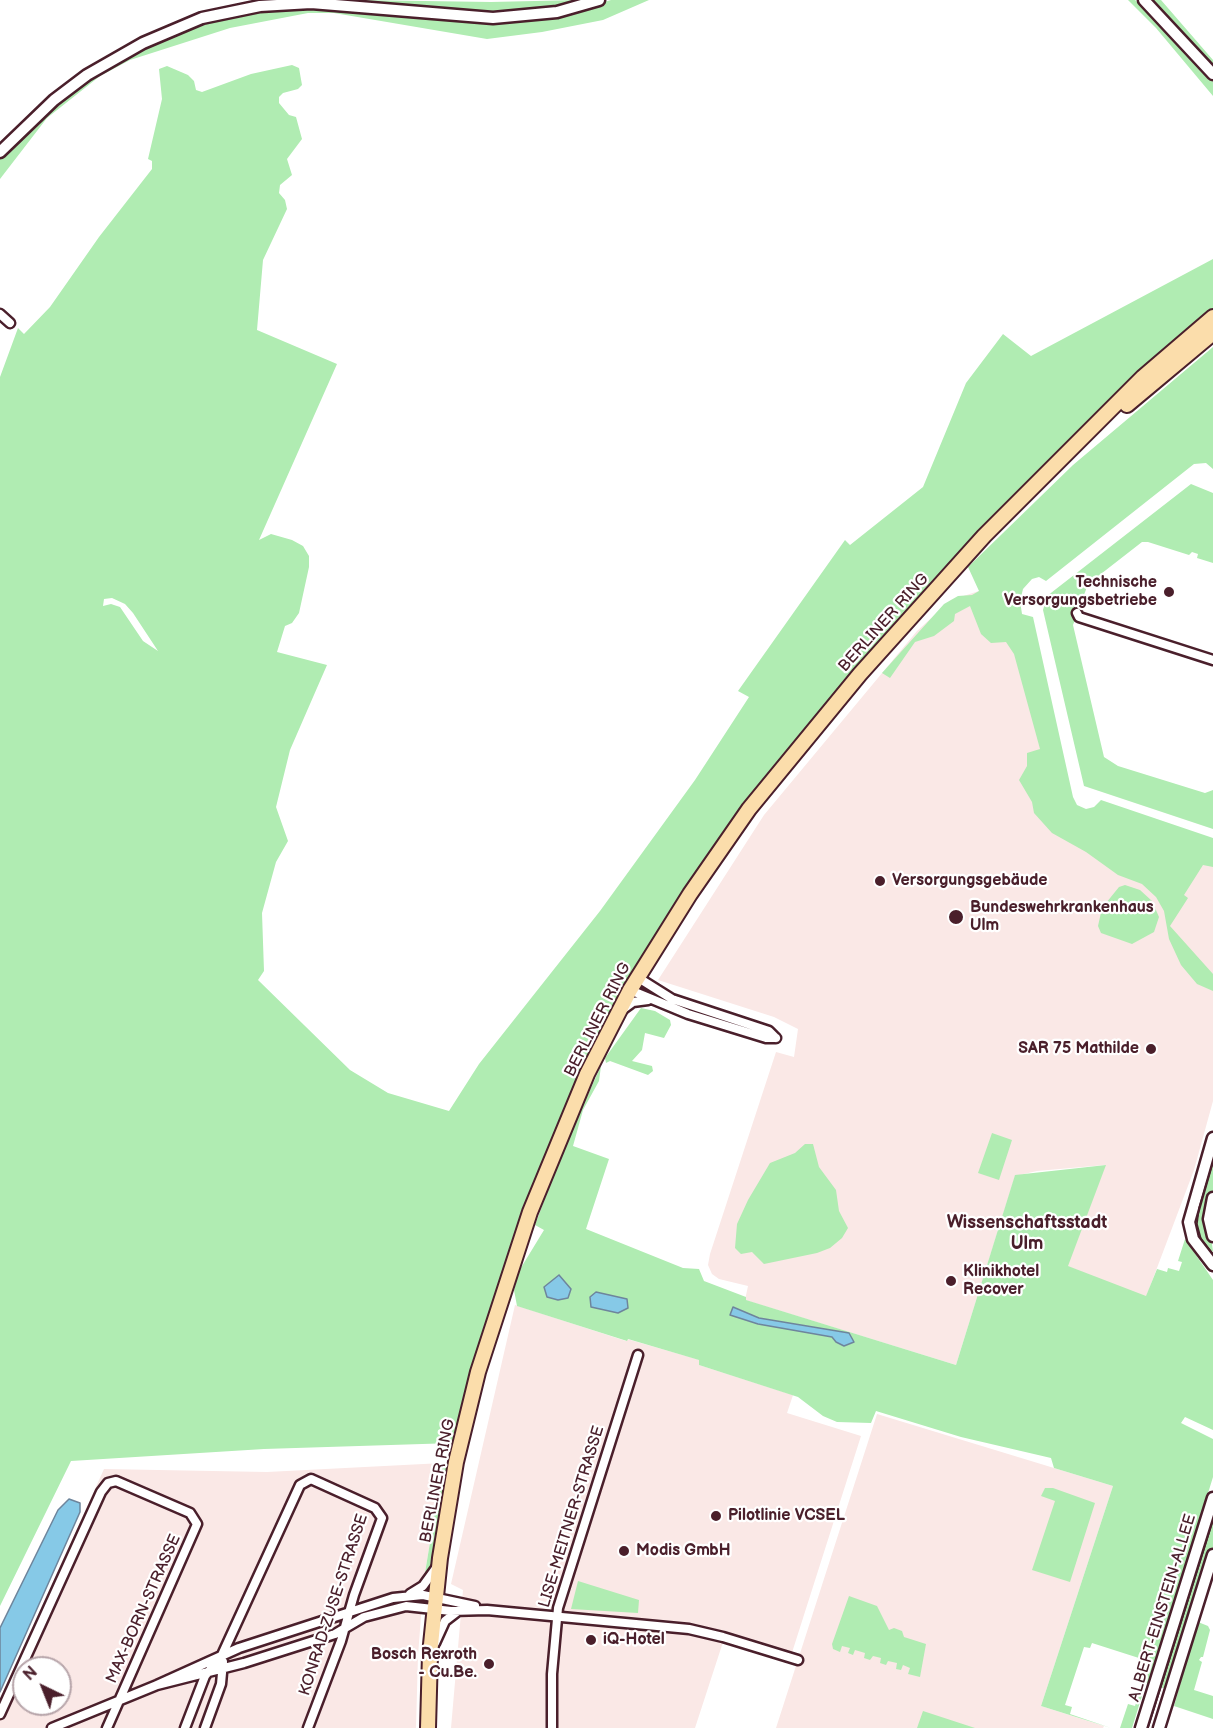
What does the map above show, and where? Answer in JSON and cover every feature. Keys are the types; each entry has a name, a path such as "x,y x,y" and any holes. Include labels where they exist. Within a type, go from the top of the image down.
{"main road":[{"name":"BERLINER RING","path":"428,1728 434,1602 447,1506 469,1406 513,1260 560,1138 634,983 690,894 749,809 813,728 984,537 1143,377 1213,317"},
{"name":"BERLINER RING","path":"1065,456 1213,333"}],"street":[{"path":"0,152 54,100 87,75 143,43 212,16 260,6 311,3 494,18 557,12 599,0"},
{"path":"1144,0 1213,74"},
{"path":"0,314 10,323"},
{"path":"1077,613 1079,617 1213,660"},
{"path":"634,983 672,999 769,1031 776,1038 753,1034 649,999 634,983"},
{"path":"619,1012 633,1002 649,999"},
{"path":"1213,1138 1188,1220 1193,1239 1213,1266"},
{"path":"1213,1198 1209,1222 1213,1236"},
{"name":"LISE-MEITNER-STRASSE","path":"552,1728 556,1616 638,1354"},
{"name":"KONRAD-ZUSE-STRASSE","path":"222,1655 299,1488 305,1480 313,1479 373,1506 381,1513 381,1524 308,1728"},
{"name":"MAX-BORN-STRASSE","path":"0,1714 104,1487 116,1481 192,1514 197,1521 197,1528 107,1728"},
{"name":"ALBERT-EINSTEIN-ALLEE","path":"1141,1728 1213,1498"},
{"name":"ALBERT-EINSTEIN-ALLEE","path":"1159,1728 1213,1555"},
{"path":"52,1728 157,1685 222,1655 410,1594 426,1583 440,1558"},
{"path":"410,1594 461,1610 488,1610"},
{"path":"157,1685 255,1659 345,1628 360,1619 390,1609 434,1602 488,1610 697,1631 798,1660"},
{"path":"430,1654 445,1622 461,1610"},
{"path":"205,1728 221,1684 222,1655"},
{"path":"185,1728 209,1671 222,1655"}],"shaded area":[{"name":"Bundeswehrkrankenhaus Ulm","path":"979,591 1025,645 1060,818 1213,853 1213,1101 1194,1170 1146,1297 1067,1266 1105,1165 1037,1171 1015,1176 956,1365 745,1300 748,1286 719,1279 712,1274 708,1265 710,1254 776,1052 794,1057 798,1029 774,1017 658,980 764,815 917,631 951,600"},
{"path":"515,1305 626,1341 627,1339 700,1360 699,1365 793,1395 787,1413 861,1436 789,1662 723,1642 695,1728 451,1728 463,1590 451,1584"},
{"path":"877,1414 1113,1486 1041,1706 1104,1726 1103,1728 776,1728"},
{"path":"443,1463 424,1579 418,1655 416,1728 0,1728 0,1699 12,1672 12,1716 72,1716 72,1656 19,1656 104,1469 267,1472"}],"green space":[{"path":"356,0 491,2 579,0 556,7 493,13"},
{"path":"611,0 649,0 603,20 542,32 487,39 334,13 308,13 230,28 130,60 100,76 47,118 0,179 0,158 56,103 113,63 175,34 227,16 313,7 493,22 558,16"},
{"path":"1128,0 1135,0 1157,20 1202,69 1213,82 1213,96 1156,28"},
{"path":"1150,0 1161,0 1213,60 1213,68"},
{"path":"292,65 299,68 302,85 279,97 279,103 289,115 296,117 302,139 287,159 292,175 280,185 279,193 285,200 287,209 263,260 257,330 337,364 259,540 271,534 292,540 303,546 309,556 309,567 299,613 292,623 285,626 277,652 327,665 290,750 276,807 288,841 276,862 262,913 264,971 258,980 350,1070 388,1093 449,1111 479,1064 600,911 695,780 749,697 738,691 845,540 850,545 923,487 966,383 1003,334 1031,356 1213,259 1213,310 1138,374 747,805 685,888 624,990 581,1071 523,1209 470,1380 454,1443 264,1449 71,1461 0,1606 0,377 18,328 24,334 50,307 99,237 152,169 152,161 148,159 162,99 159,69 167,66 188,75 194,81 196,90 202,92 251,74","holes":["112,598 125,604 133,613 158,651 143,641 120,607 111,604 103,606 104,599"]},
{"path":"1213,347 1213,469 1206,463 1194,464 1046,581 1039,577 1032,579 1023,589 1020,601 1022,614 1033,617 1073,797 1077,805 1086,809 1094,807 1101,800 1213,838 1213,867 1203,865 1184,895 1188,898 1170,926 1213,974 1213,991 1197,984 1181,965 1169,939 1164,911 1156,897 1142,884 1118,875 1086,852 1052,833 1034,813 1032,802 1019,780 1027,766 1027,753 1040,749 1014,654 1006,642 991,643 981,634 970,606 955,614 954,621 934,636 915,642 890,678 882,673 944,604 958,596 972,595 979,591 968,567 1073,465"},
{"path":"1191,484 1213,493 1213,563 1197,558 1198,554 1192,552 1189,555 1142,542 1088,584 1073,625 1104,757 1118,766 1205,793 1213,790 1213,829 1084,786 1043,610 1047,596"},
{"path":"1125,885 1140,890 1152,901 1159,917 1154,932 1132,944 1101,933 1098,926 1102,908 1119,887"},
{"path":"641,1008 655,1011 670,1020 671,1025 664,1038 645,1033 642,1050 632,1061 652,1066 653,1071 648,1075 610,1061 606,1063 605,1058"},
{"path":"601,1066 599,1081 583,1110 573,1146 609,1159 586,1229 683,1268 699,1269 704,1281 746,1297 746,1300 956,1365 1015,1175 1106,1165 1068,1266 1146,1296 1157,1269 1167,1272 1168,1268 1179,1271 1182,1262 1178,1261 1185,1239 1213,1280 1213,1430 1185,1417 1181,1423 1213,1439 1213,1477 1149,1684 1146,1683 1132,1728 1120,1728 1128,1704 1135,1706 1147,1668 1141,1666 1142,1659 1092,1643 1090,1648 1084,1647 1065,1705 1072,1707 1070,1714 1111,1728 1041,1706 1113,1486 1054,1468 1051,1458 961,1437 876,1411 871,1423 837,1422 823,1416 798,1397 699,1365 699,1360 628,1339 627,1341 517,1306 514,1290 519,1271 544,1230 535,1225 567,1140","holes":["734,1307 759,1318 849,1333 836,1342 832,1337 758,1324 731,1315"]},
{"path":"992,1133 1012,1140 999,1180 978,1173"},
{"path":"805,1144 813,1144 819,1167 836,1190 839,1211 848,1228 842,1238 830,1248 817,1253 764,1264 752,1252 741,1254 735,1248 737,1224 748,1200 770,1163 795,1153"},
{"path":"1213,1145 1213,1191 1207,1209 1213,1251 1208,1255 1199,1244 1191,1218"},
{"path":"443,1463 450,1463 432,1564 424,1579"},
{"path":"1045,1488 1053,1488 1095,1503 1070,1582 1032,1570 1055,1501 1041,1496"},
{"path":"1213,1505 1213,1547 1169,1690 1157,1686"},
{"path":"578,1581 639,1600 638,1613 571,1609"},
{"path":"849,1596 877,1606 889,1630 894,1628 902,1631 904,1637 926,1644 920,1677 908,1674 910,1668 903,1665 901,1670 896,1669 897,1663 888,1661 886,1665 880,1663 881,1658 873,1656 870,1660 864,1658 865,1653 855,1650 853,1655 848,1653 850,1648 842,1646 840,1652 833,1649 832,1644"},
{"path":"1198,1622 1208,1626 1210,1630 1203,1657 1199,1660 1202,1662 1194,1690 1213,1696 1213,1719 1174,1706"},
{"path":"923,1711 975,1728 917,1728"}],"water":[{"path":"559,1275 571,1289 568,1298 558,1300 547,1297 544,1287"},
{"path":"596,1292 627,1299 628,1308 618,1313 591,1307 590,1297"},
{"path":"733,1307 759,1318 849,1333 854,1342 844,1346 832,1337 758,1324 730,1315"},
{"path":"69,1499 80,1503 80,1512 16,1656 12,1656 12,1665 0,1692 0,1628 58,1510"}],"tram line":[{"path":"1213,1162 1199,1208 1197,1224 1201,1239 1213,1254"},
{"path":"1148,1728 1213,1520"}],"place":[{"name":"Technische Versorgungsbetriebe","path":"1169,592"},
{"name":"Versorgungsgebäude","path":"880,881"},
{"name":"Bundeswehrkrankenhaus Ulm","path":"956,917"},
{"name":"SAR 75 Mathilde","path":"1151,1049"},
{"name":"Klinikhotel Recover","path":"951,1281"},
{"name":"Pilotlinie VCSEL","path":"716,1516"},
{"name":"Modis GmbH","path":"624,1551"},
{"name":"iQ-Hotel","path":"591,1640"},
{"name":"Bosch Rexroth - Cu.Be.","path":"489,1664"}],"district":[{"name":"Wissenschaftsstadt Ulm","path":"1027,1233"}]}
